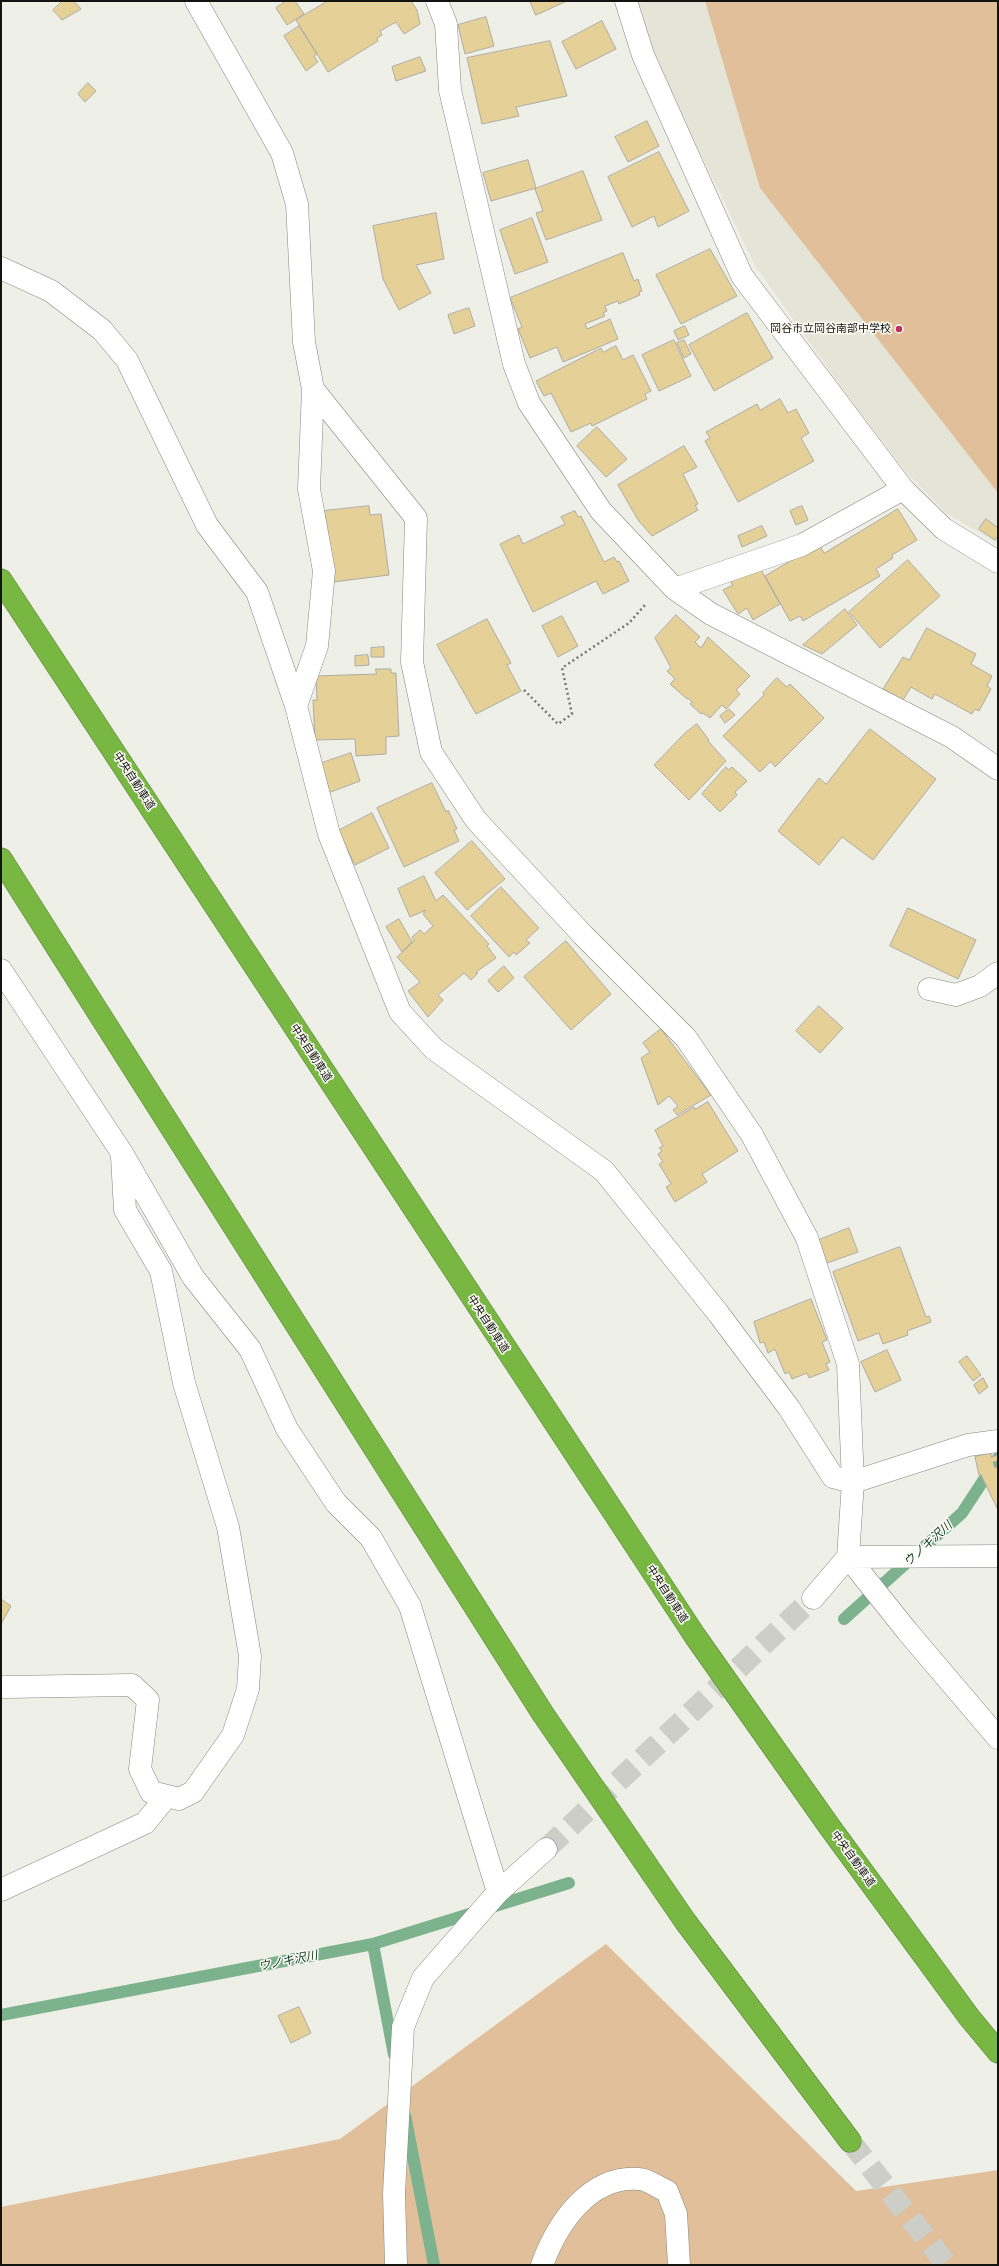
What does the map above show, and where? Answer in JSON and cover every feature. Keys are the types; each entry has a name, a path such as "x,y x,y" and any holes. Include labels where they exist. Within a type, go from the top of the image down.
{"highway":[{"name":"中央自動車道","path":"1,580 64,673 431,1238 699,1642 838,1839 969,2017 998,2052"},
{"path":"1,859 543,1714 685,1921 850,2141"}],"street":[{"path":"196,1 282,153 297,204 304,342 313,389 309,489 324,571 317,646 296,706"},
{"path":"437,1 446,24 450,90 514,364 529,403 601,511 675,588 711,614 952,737 998,769"},
{"path":"626,1 643,55 742,276 903,489 944,529 998,562"},
{"path":"1,268 51,291 102,330 127,360 207,525 257,592 296,706 329,834 400,1012 434,1049 604,1171 718,1313 789,1408 833,1477 853,1482 968,1445 998,1441"},
{"path":"313,389 416,518 412,662 431,752 476,820 583,935 686,1038 752,1135 807,1238 848,1364 853,1482 848,1557 813,1598"},
{"path":"675,588 802,545 903,489"},
{"path":"1,970 122,1153 193,1277 250,1349 287,1429 336,1503 371,1538 410,1606 498,1892"},
{"path":"929,989 956,995 980,986 998,973"},
{"path":"5,1687 132,1685 148,1700 140,1769 151,1792 179,1799 193,1792 233,1735 248,1689 250,1656 228,1527 184,1384 161,1271 125,1210 122,1153"},
{"path":"848,1557 998,1556"},
{"path":"848,1557 907,1631 998,1738"},
{"path":"1,1890 145,1823 167,1796"},
{"path":"396,2265 394,2193 403,2027 423,1978 498,1892 546,1849"},
{"path":"542,2265 549,2245 580,2200 609,2182 640,2178 667,2191 676,2214 678,2265"}],"path":[{"path":"524,690 558,724 572,714 562,668 629,623"}],"shaded area":[{"name":"岡谷市立岡谷南部中学校","path":"634,1 998,1 998,544 946,513 907,473 844,391 756,267 647,44"},
{"name":"岡谷市立岡谷南部中学校","path":"705,1 998,1 998,493 760,188"},
{"path":"606,1944 856,2191 998,2170 998,2265 1,2265 1,2207 340,2139"}],"building":[{"path":"63,1 74,1 81,9 62,20 53,10"},
{"path":"286,1 295,1 304,14 287,25 276,8"},
{"path":"328,1 411,1 417,10 420,24 404,34 396,22 380,31 382,35 377,38 378,41 328,72 296,20"},
{"path":"530,1 567,1 536,15"},
{"path":"486,17 494,46 465,54 458,25"},
{"path":"602,21 616,49 576,69 562,42"},
{"path":"299,26 317,54 314,56 318,62 306,71 284,36"},
{"path":"550,41 567,96 516,107 519,116 482,124 467,58"},
{"path":"420,57 426,71 396,81 392,67"},
{"path":"88,83 96,91 85,102 78,94"},
{"path":"647,121 659,146 628,162 615,137"},
{"path":"659,152 689,211 658,227 654,216 632,227 608,177"},
{"path":"528,160 536,188 491,201 483,173"},
{"path":"583,171 602,220 546,240 536,213 543,211 535,189"},
{"path":"436,213 444,259 416,265 431,293 399,310 383,279 373,226"},
{"path":"532,218 548,262 515,274 500,230"},
{"path":"710,249 737,296 681,324 656,275"},
{"path":"623,253 634,281 638,279 642,291 639,292 640,295 619,304 618,301 605,306 607,311 603,313 605,316 585,324 587,329 610,319 618,339 563,362 557,347 530,358 518,329 522,327 510,298"},
{"path":"469,308 475,326 454,334 448,315"},
{"path":"747,313 773,358 714,391 689,345"},
{"path":"685,326 689,335 678,340 674,331"},
{"path":"674,340 691,376 659,391 642,355"},
{"path":"684,340 691,354 684,358 677,343"},
{"path":"616,346 623,360 633,355 651,391 645,394 647,399 592,426 591,423 571,432 551,393 544,396 536,381 601,348 603,352"},
{"path":"780,399 788,413 796,409 809,433 801,438 814,461 738,502 705,441 710,438 706,432 757,404 760,410"},
{"path":"597,427 627,459 606,477 577,446"},
{"path":"684,446 697,467 683,474 698,504 695,505 698,510 652,536 638,520 618,485"},
{"path":"369,506 370,515 381,514 389,575 333,582 324,511"},
{"path":"802,506 808,520 796,525 790,511"},
{"path":"898,509 917,540 892,555 893,558 876,569 880,576 803,621 800,616 790,621 765,576 819,544 824,553"},
{"path":"575,511 578,517 581,516 604,562 614,557 617,562 619,561 629,581 603,594 596,581 533,612 500,544 519,535 523,544 565,524 561,517"},
{"path":"986,519 998,528 998,536 995,540 979,529"},
{"path":"762,526 767,536 742,547 738,536"},
{"path":"908,560 940,596 880,648 849,612"},
{"path":"760,568 780,604 753,620 747,608 738,614 723,590 733,585 729,580"},
{"path":"845,609 857,625 822,654 803,645"},
{"path":"676,615 700,637 695,642 701,648 708,637 750,676 736,690 740,694 726,709 722,705 710,718 703,713 701,714 690,704 692,702 688,698 687,699 670,684 675,679 667,671 671,668 655,638"},
{"path":"562,616 578,646 558,657 542,626"},
{"path":"487,619 511,663 507,665 521,691 476,714 437,645"},
{"path":"927,628 976,654 971,664 992,676 987,686 991,689 979,711 975,709 972,714 935,694 932,699 911,687 903,700 883,689 903,657 909,660"},
{"path":"384,647 384,657 371,657 371,648"},
{"path":"368,655 369,665 355,666 355,656"},
{"path":"376,669 391,669 391,673 396,673 399,736 386,737 386,754 356,756 355,739 315,740 313,700 317,700 316,676 376,674"},
{"path":"777,678 787,687 790,684 824,718 775,767 771,761 760,772 723,736 764,695 763,693"},
{"path":"729,709 735,715 725,723 720,716"},
{"path":"697,724 709,740 708,741 726,761 689,800 654,765 685,733"},
{"path":"870,729 936,779 873,860 842,837 819,865 778,831 819,778 826,784"},
{"path":"351,753 360,781 328,793 319,764"},
{"path":"726,767 728,770 732,767 747,781 735,792 737,795 720,812 702,794"},
{"path":"432,783 446,812 448,810 457,829 454,830 459,841 404,867 377,808"},
{"path":"372,813 389,848 355,865 338,831"},
{"path":"472,841 505,879 467,910 435,873"},
{"path":"424,876 436,901 443,895 489,944 487,946 496,958 476,972 478,973 471,980 464,973 438,995 443,1000 428,1017 408,991 420,982 397,957 414,941 412,937 420,930 424,934 433,926 423,914 426,910 410,917 398,889"},
{"path":"501,887 539,928 526,940 530,943 516,955 514,952 509,957 471,916"},
{"path":"908,908 976,940 958,979 890,946"},
{"path":"399,919 412,942 402,952 386,927"},
{"path":"566,941 611,994 571,1030 524,977"},
{"path":"504,966 514,978 498,992 488,981"},
{"path":"819,1006 843,1028 820,1053 796,1031"},
{"path":"661,1029 711,1095 677,1115 673,1110 678,1106 669,1096 658,1105 641,1058 650,1052 643,1043"},
{"path":"708,1102 738,1151 702,1174 707,1182 675,1202 666,1187 671,1184 659,1164 663,1162 658,1154 662,1151 659,1148 663,1146 655,1130 694,1107 695,1109"},
{"path":"849,1228 858,1252 827,1263 819,1240"},
{"path":"900,1247 926,1317 929,1316 931,1322 907,1331 908,1335 883,1344 879,1333 858,1341 833,1272"},
{"path":"811,1299 827,1340 822,1342 830,1362 826,1364 829,1370 809,1378 807,1373 792,1379 789,1372 785,1374 775,1349 768,1353 764,1342 760,1343 754,1322"},
{"path":"887,1350 901,1380 875,1392 861,1362"},
{"path":"967,1356 981,1375 973,1381 959,1362"},
{"path":"983,1378 988,1387 979,1394 974,1385"},
{"path":"991,1453 991,1457 998,1455 998,1461 993,1462 995,1468 998,1466 998,1510 981,1475 979,1475 975,1457"},
{"path":"1,1599 11,1606 1,1624"},
{"path":"299,2007 311,2033 291,2043 278,2016"}],"waterway":[{"name":"ウノキ沢川","path":"844,1619 962,1513 998,1458"},
{"name":"ウノキ沢川","path":"1,2015 373,1944 569,1883"},
{"path":"373,1944 394,2055"},
{"path":"405,2115 434,2265"}],"tunnel":[{"path":"546,1849 813,1598"},
{"path":"850,2141 947,2265"}],"place":[{"name":"岡谷市立岡谷南部中学校","path":"899,329"}]}
